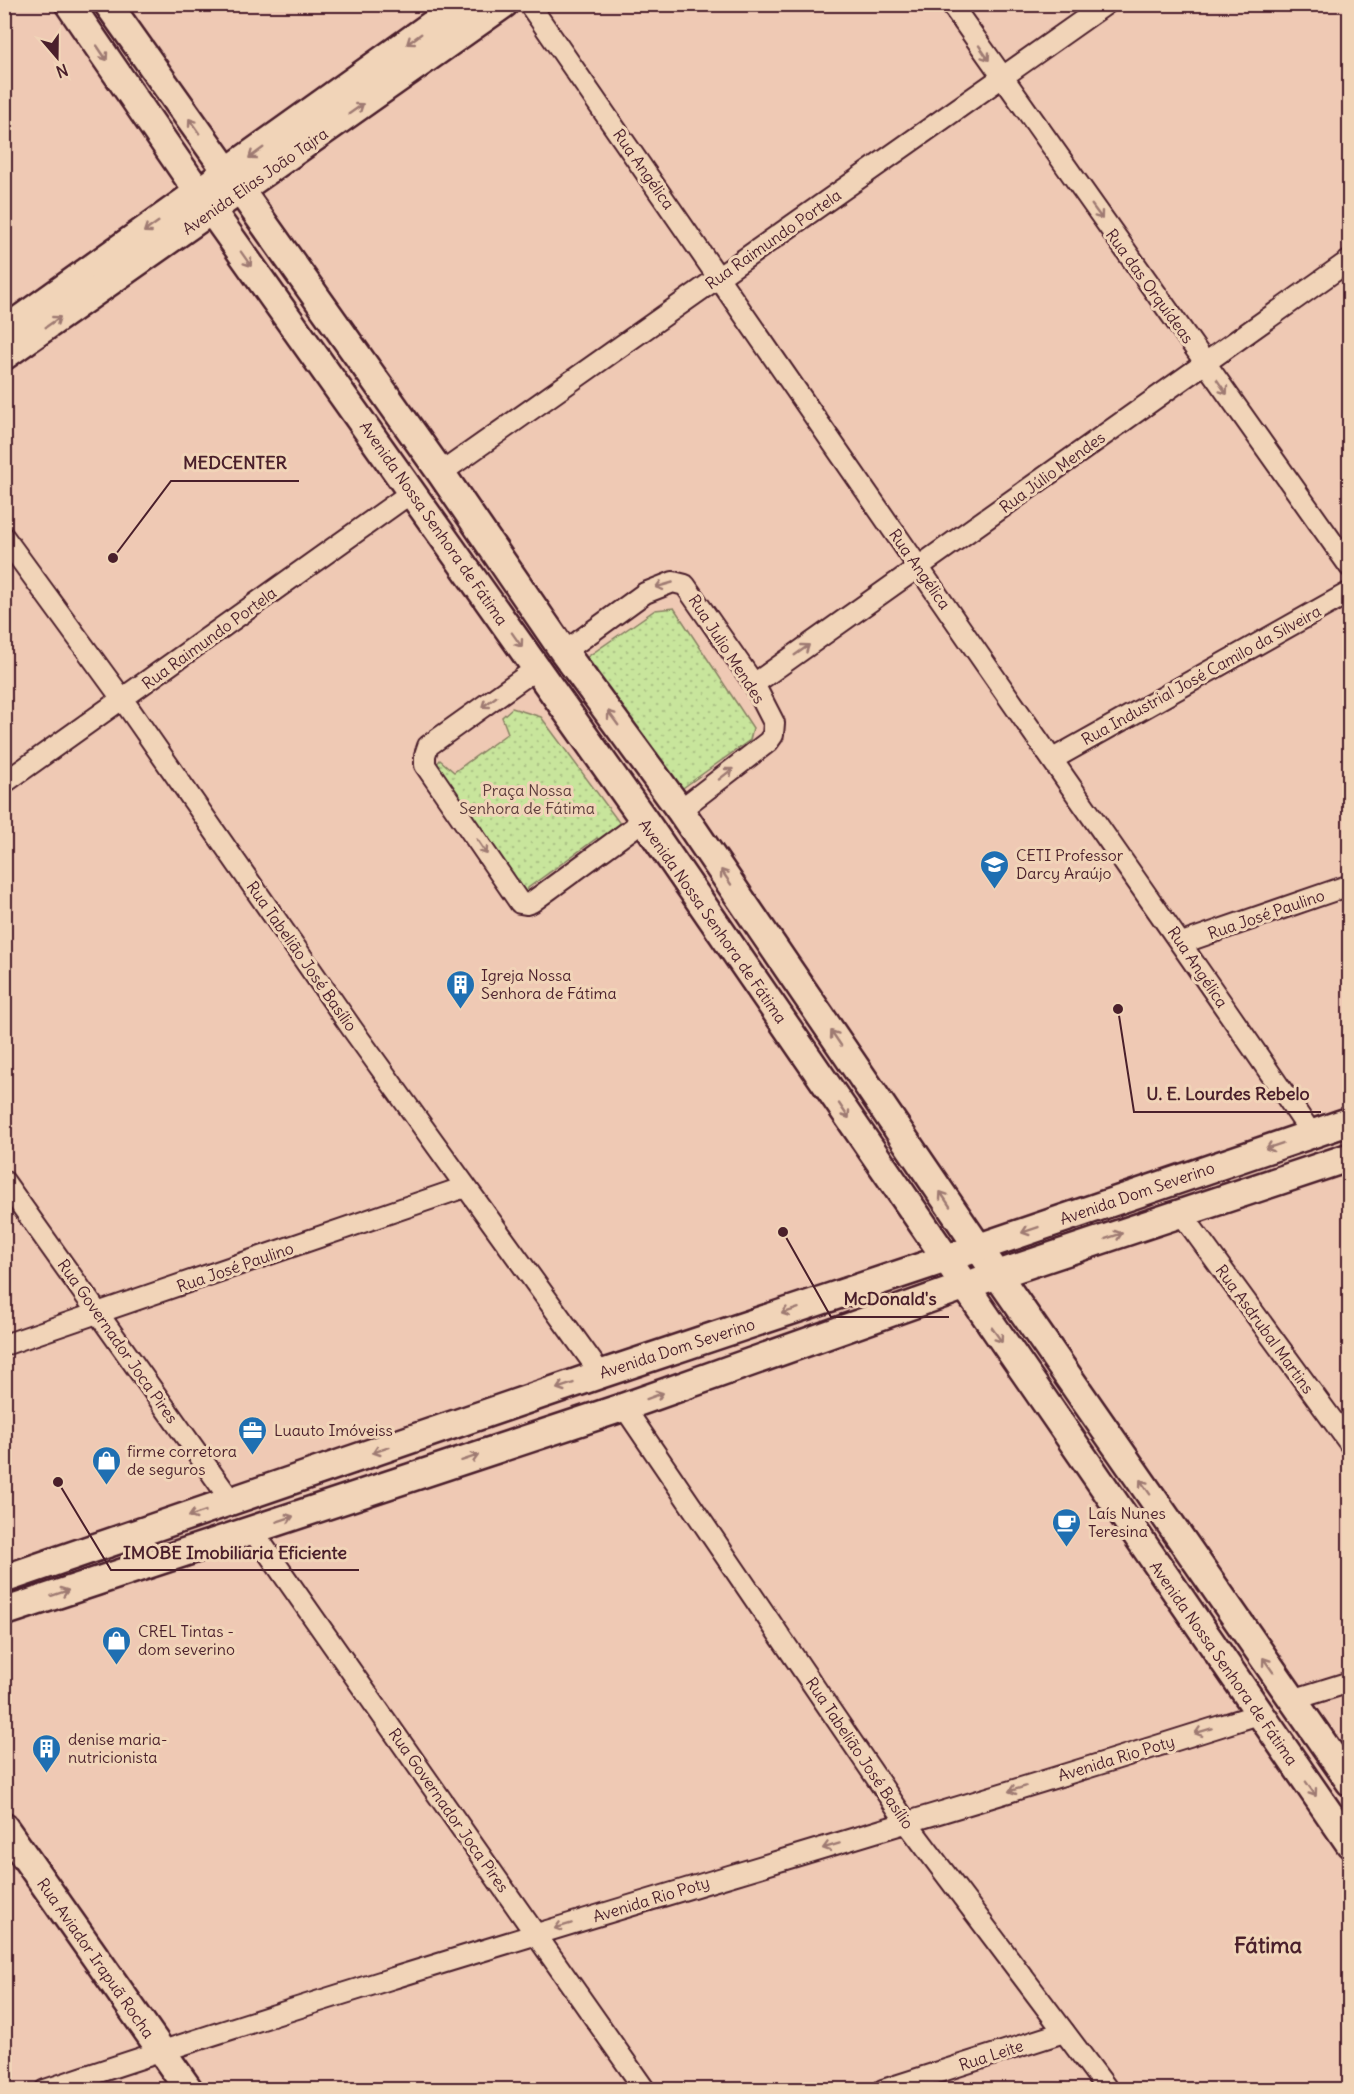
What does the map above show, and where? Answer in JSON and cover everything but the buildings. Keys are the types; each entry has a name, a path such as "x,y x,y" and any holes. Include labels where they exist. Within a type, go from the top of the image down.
{"main road":[{"name":"Avenida Nossa Senhora de Fátima","path":"69,4 206,202 644,820 1350,1844"},
{"name":"Avenida Nossa Senhora de Fátima","path":"108,4 441,473 564,652 680,810 978,1247 999,1274 1350,1782"},
{"name":"Avenida Elias João Tajra","path":"4,356 233,182 461,4"},
{"name":"Avenida Elias João Tajra","path":"233,182 504,4"},
{"name":"Avenida Elias João Tajra","path":"4,331 206,202"},
{"name":"Avenida Dom Severino","path":"4,1579 1350,1121"},
{"name":"Avenida Dom Severino","path":"4,1612 624,1407 999,1274 1181,1213 1347,1164"},
{"name":"Rua Aviador Irapuã Rocha","path":"4,1827 189,2090"}],"street":[{"name":"Rua Angélica","path":"529,4 918,568 1182,943 1311,1133"},
{"name":"Rua das Orquídeas","path":"951,4 1001,78 1350,567"},
{"name":"Rua Raimundo Portela","path":"441,473 1106,4"},
{"name":"Rua Júlio Mendes","path":"754,684 1350,260"},
{"name":"Rua Raimundo Portela","path":"4,783 412,492"},
{"name":"Rua Tabelião José Basílio","path":"4,537 123,700 353,1030 601,1374"},
{"name":"Rua Julio Mendes","path":"564,652 645,593 673,582 685,585 754,684 774,723 773,735 768,742 680,810"},
{"name":"Rua Industrial José Camilo da Silveira","path":"1053,759 1350,592"},
{"path":"537,668 428,746 424,755 425,765 520,903 532,902 644,820"},
{"name":"Rua José Paulino","path":"1182,943 1350,885"},
{"name":"Rua Governador Joca Pires","path":"4,1181 232,1502"},
{"name":"Rua José Paulino","path":"4,1346 465,1187"},
{"name":"Rua Asdrubal Martins","path":"1181,1213 1350,1444"},
{"name":"Rua Tabelião José Basílio","path":"624,1407 907,1823 1108,2090"},
{"name":"Rua Governador Joca Pires","path":"252,1530 645,2090"},
{"path":"1292,1701 1350,1682"},
{"name":"Avenida Rio Poty","path":"45,2090 161,2051 536,1934 907,1823 1259,1714"},
{"name":"Rua Leite","path":"883,2090 1064,2032"}],"green space":[{"path":"674,608 753,728 750,740 680,790 583,660 655,610"},
{"name":"Praça Nossa Senhora de Fátima","path":"512,708 541,717 621,825 606,847 597,838 528,888 526,899 447,790 426,784 430,772 440,760 454,772 508,733 502,717"}],"place":[{"name":"MEDCENTER","path":"113,558"},
{"name":"CETI Professor Darcy Araújo","path":"995,890"},
{"name":"U. E. Lourdes Rebelo","path":"1118,1009"},
{"name":"Igreja Nossa Senhora de Fátima","path":"460,1010"},
{"name":"McDonald's","path":"783,1232"},
{"name":"Luauto Imóveiss","path":"253,1456"},
{"name":"IMOBE Imobiliaria Eficiente","path":"58,1482"},
{"name":"firme corretora de seguros","path":"106,1486"},
{"name":"Laís Nunes Teresina","path":"1067,1548"},
{"name":"CREL Tintas - dom severino","path":"117,1666"},
{"name":"denise maria- nutricionista","path":"47,1774"}],"district":[{"name":"Fátima","path":"1268,1945"}]}
